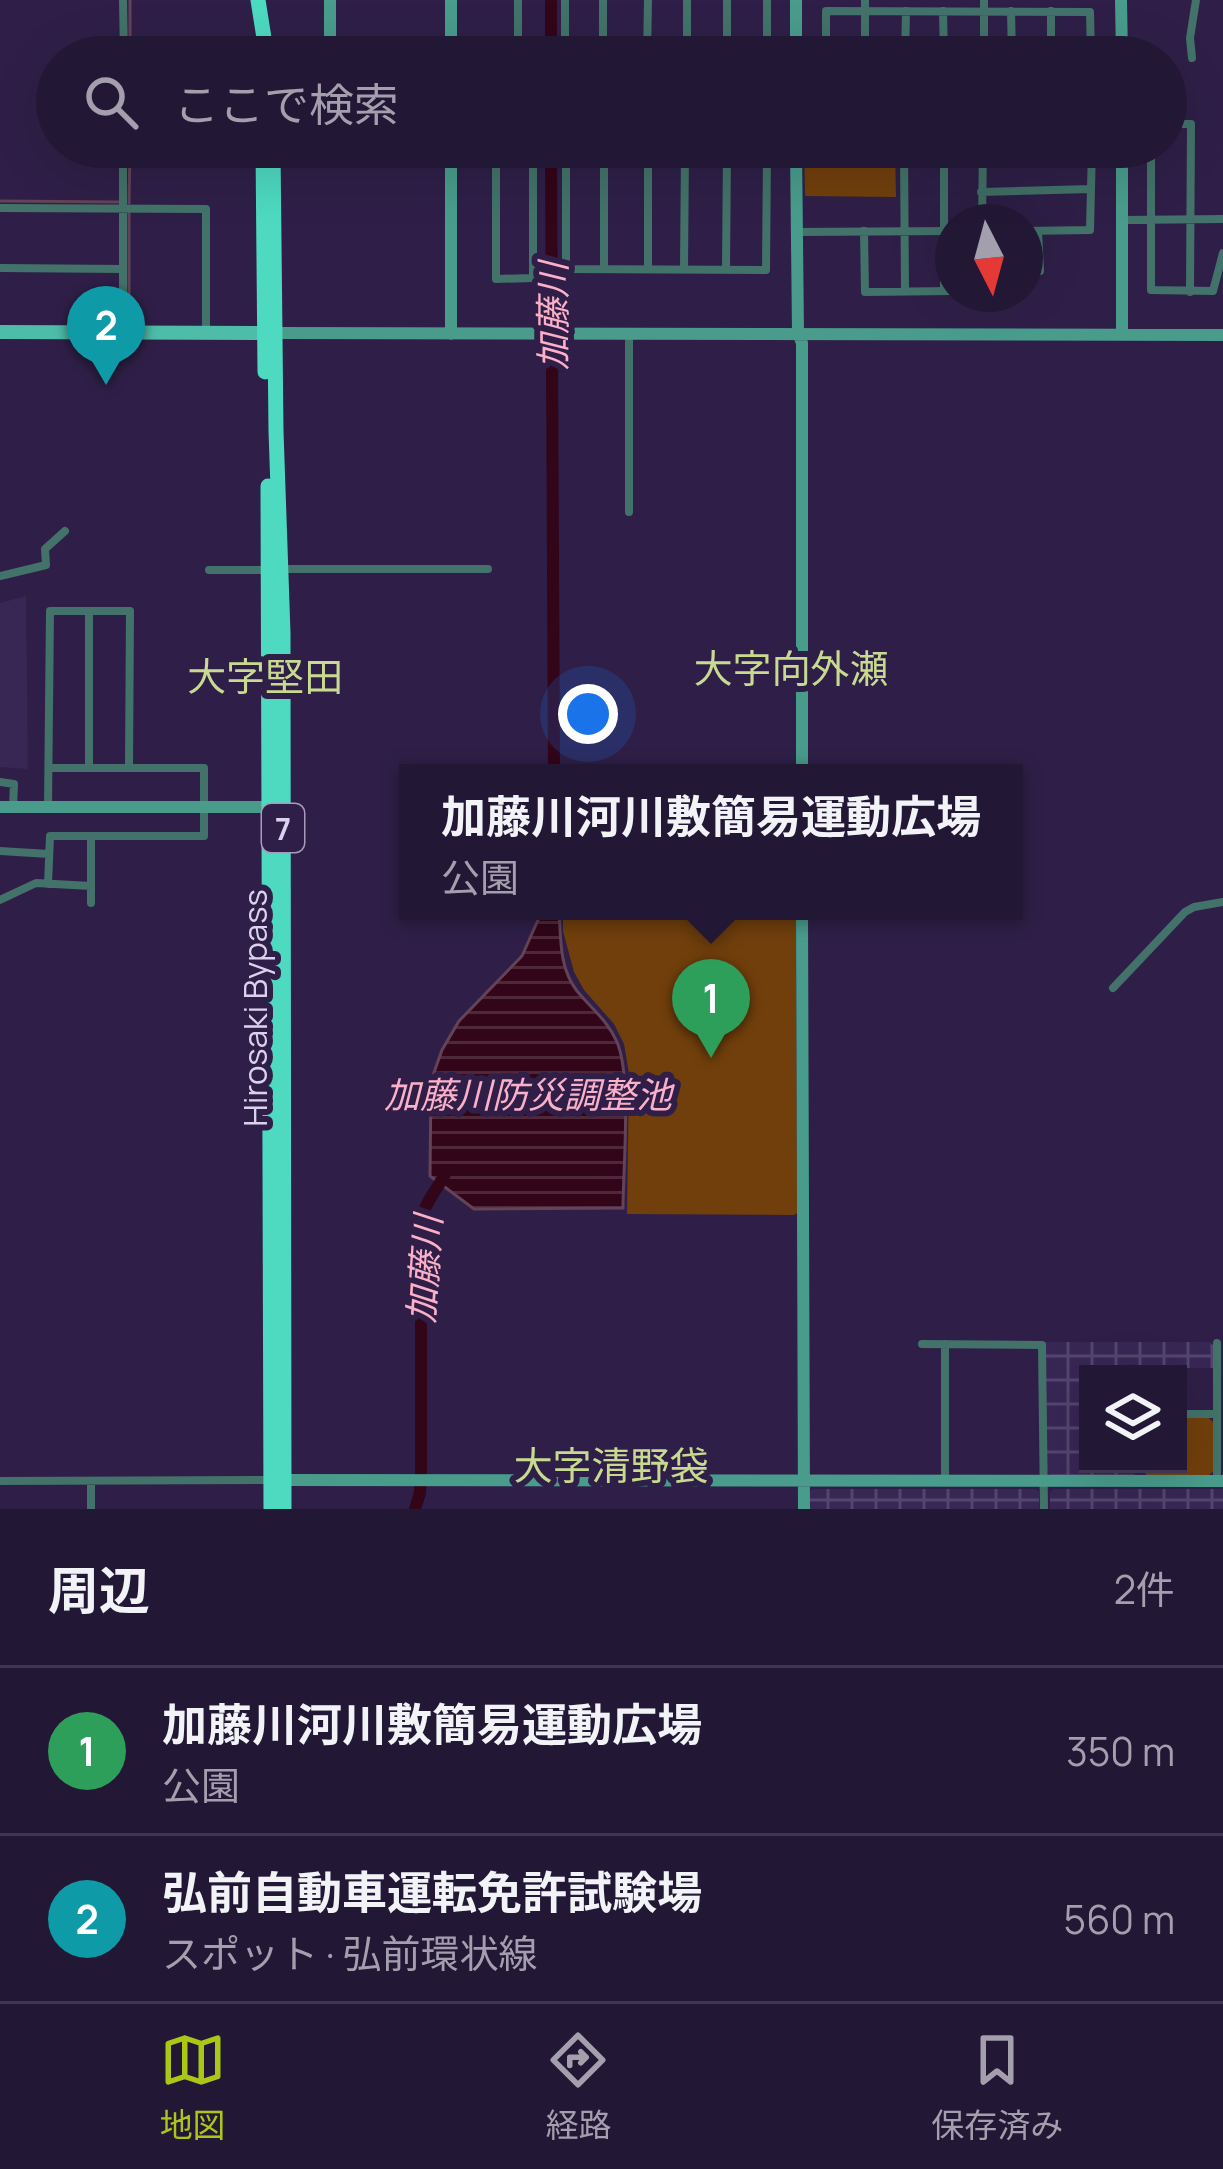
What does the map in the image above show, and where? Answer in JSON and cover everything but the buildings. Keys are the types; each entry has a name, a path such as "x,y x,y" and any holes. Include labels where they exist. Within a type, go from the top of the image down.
{"highway":[{"path":"249,0 254,36"},
{"path":"258,0 264,36"},
{"name":"Hirosaki Bypass","path":"264,168 276,570 278,1480 284,1509"},
{"name":"Hirosaki Bypass","path":"270,333 273,168"},
{"name":"Hirosaki Bypass","path":"271,1509 278,1480"}],"main road":[{"path":"0,332 270,333"}],"street":[{"path":"123,0 124,36"},
{"path":"330,0 330,36"},
{"path":"451,0 451,36"},
{"path":"518,0 518,36"},
{"path":"565,36 566,0"},
{"path":"603,0 603,36"},
{"path":"647,36 648,0"},
{"path":"687,36 688,0"},
{"path":"727,0 728,36"},
{"path":"767,0 767,36"},
{"path":"796,0 796,36"},
{"path":"1121,0 1122,36"},
{"path":"1192,58 1196,0"},
{"path":"984,5 984,36"},
{"path":"826,36 826,10 865,6 944,11 984,5 1090,12 1091,36"},
{"path":"865,6 866,36"},
{"path":"1012,10 1012,36"},
{"path":"905,11 905,36"},
{"path":"944,11 944,36"},
{"path":"1052,11 1052,36"},
{"path":"1187,124 1191,124 1190,292"},
{"path":"123,168 123,333"},
{"path":"451,168 451,334"},
{"path":"496,168 496,279 533,278 533,168"},
{"path":"566,168 566,269 766,270 767,168"},
{"path":"604,168 604,268"},
{"path":"648,168 648,268"},
{"path":"684,268 685,168"},
{"path":"726,268 727,168"},
{"path":"796,168 798,333 802,343 802,764"},
{"path":"904,168 905,291"},
{"path":"945,168 947,204"},
{"path":"981,204 982,168"},
{"path":"1043,231 1090,230 1091,168"},
{"path":"1122,168 1122,335"},
{"path":"1151,168 1151,290 1214,291 1223,254"},
{"path":"981,192 1090,189"},
{"path":"0,208 206,209 206,333"},
{"path":"1122,220 1223,219"},
{"path":"864,231 865,292 935,291"},
{"path":"797,232 935,231"},
{"path":"0,268 123,269"},
{"path":"270,333 1223,335"},
{"path":"629,333 629,512"},
{"path":"0,576 46,566 44,549 65,531"},
{"path":"209,570 488,569"},
{"path":"48,807 50,611 130,611 129,768"},
{"path":"89,611 89,768"},
{"path":"49,884 50,836 204,836 203,769 50,768"},
{"path":"0,782 14,784 7,807 277,807"},
{"path":"91,836 91,903"},
{"path":"0,851 49,854"},
{"path":"0,900 36,883 91,886"},
{"path":"1113,988 1185,912 1223,902"},
{"path":"802,920 803,1509"},
{"path":"0,1481 1220,1481 1217,1343"},
{"path":"922,1344 1042,1345 1044,1509"},
{"path":"945,1344 945,1482"},
{"path":"1187,1414 1216,1414"},
{"path":"1140,1473 1140,1482"},
{"path":"91,1481 91,1509"}],"shaded area":[{"path":"804,168 895,168 896,197 805,196"},
{"path":"26,596 28,769 0,767 0,603"},
{"path":"563,920 796,920 797,1213 627,1214 629,1073 624,1044 574,972"},
{"path":"1045,1342 1209,1342 1214,1346 1214,1368 1079,1365 1079,1473 1135,1473 1050,1475 1046,1471"},
{"path":"1187,1417 1208,1417 1213,1422 1214,1471 1209,1475 1147,1475 1187,1473"},
{"path":"813,1489 1035,1489 1039,1509 810,1509"},
{"path":"1054,1489 1223,1489 1223,1509 1050,1509"}],"water":[{"name":"加藤川防災調整池","path":"538,920 560,920 567,973 617,1042 625,1100 623,1208 474,1209 430,1176 431,1081 442,1050 459,1021 522,956"}],"waterway":[{"path":"130,0 130,36"},
{"name":"加藤川","path":"551,0 551,36"},
{"path":"129,203 130,168"},
{"name":"加藤川","path":"551,168 554,764"},
{"path":"0,201 118,202"},
{"path":"129,213 129,322"},
{"name":"加藤川","path":"415,1509 421,1474 421,1220 447,1170"}],"place":[{"name":"弘前自動車運転免許試験場","path":"106,385"},
{"name":"加藤川河川敷簡易運動広場","path":"711,1058"}],"district":[{"name":"大字向外瀬","path":"791,668"},
{"name":"大字堅田","path":"265,676"},
{"name":"大字清野袋","path":"611,1465"}]}
